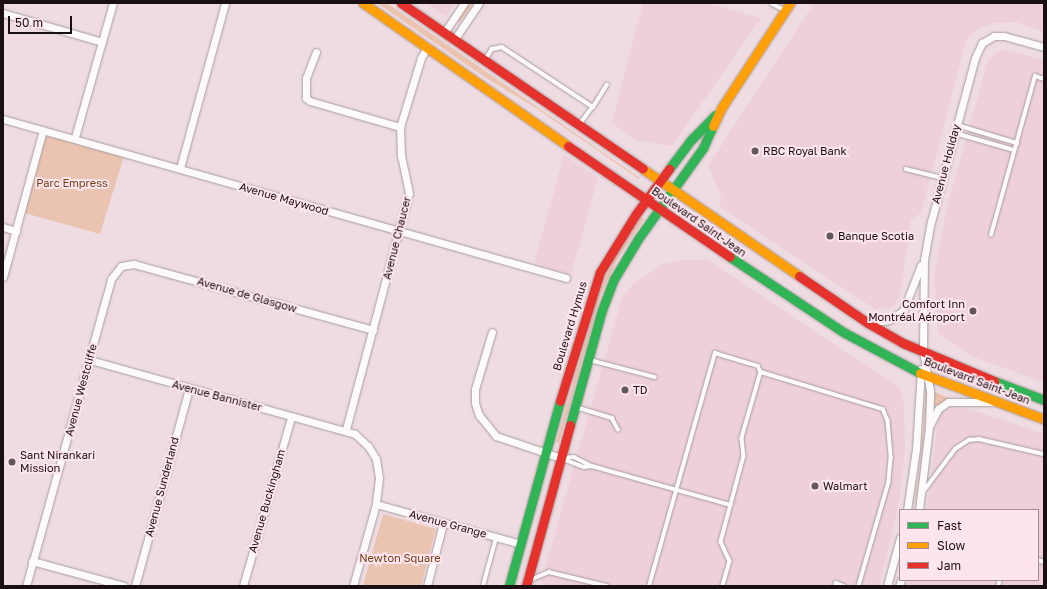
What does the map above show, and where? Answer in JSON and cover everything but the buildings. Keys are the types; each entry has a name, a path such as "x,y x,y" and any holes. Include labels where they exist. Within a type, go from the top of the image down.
{"main road":[{"name":"Boulevard Saint-Jean","path":"364,3 647,200 659,210 845,333 924,374 993,402 1044,419"},
{"name":"Boulevard Saint-Jean","path":"401,3 673,192 868,323 923,353 1044,400"},
{"name":"Boulevard Hymus","path":"526,584 562,458 588,359 614,279 631,249 703,148 722,107 788,7"},
{"name":"Boulevard Hymus","path":"509,586 595,284 617,241 692,139 722,107"}],"street":[{"path":"75,137 113,3"},
{"path":"180,168 225,3"},
{"path":"444,33 464,3"},
{"path":"454,40 479,3"},
{"path":"3,13 102,42"},
{"name":"Avenue Holiday","path":"920,509 929,427 923,353 924,260 942,178 975,58 982,43 994,36 1004,36 1044,47"},
{"name":"Avenue Chaucer","path":"346,429 409,193 401,156 400,127 421,58 427,47"},
{"path":"316,52 306,78 306,98 310,102 400,127"},
{"name":"Avenue Maywood","path":"3,119 75,137 399,232 566,278"},
{"path":"3,277 43,130"},
{"path":"3,228 16,231"},
{"path":"868,323 889,320 903,311 924,260"},
{"name":"Avenue de Glasgow","path":"121,266 134,264 372,330"},
{"name":"Avenue Westcliffe","path":"26,586 90,360 111,279 121,266"},
{"path":"492,332 475,389 475,403 479,415 496,436 546,454 562,458"},
{"name":"Avenue Bannister","path":"90,360 291,417 346,429"},
{"name":"Avenue Holiday","path":"907,509 916,454 924,374"},
{"name":"Avenue Sunderland","path":"135,586 189,388"},
{"path":"929,427 936,411 948,402 993,402"},
{"name":"Avenue Buckingham","path":"243,586 291,417"},
{"path":"346,429 355,434 368,446 376,459 379,478 376,504 353,586"},
{"name":"Avenue Grange","path":"376,504 521,544"},
{"path":"427,586 444,523"},
{"path":"887,586 899,542"},
{"path":"32,561 124,586"}],"lane":[{"path":"771,3 788,7"},
{"path":"484,61 492,49 502,47 593,107"},
{"path":"991,236 1035,76 1044,79"},
{"path":"579,127 607,85"},
{"path":"957,125 1017,143"},
{"path":"955,133 1014,150"},
{"path":"906,168 942,178"},
{"path":"649,586 716,353 758,366 761,372 742,438 744,456 721,542 730,561 723,586"},
{"path":"588,359 655,377"},
{"path":"761,372 883,409 888,421 891,458 889,482 859,586"},
{"path":"575,407 612,418 618,429"},
{"path":"923,492 955,449 969,440 980,439 1044,454"},
{"path":"562,458 574,457 592,466 730,505"},
{"path":"562,458 584,467 592,466"},
{"path":"483,586 496,538"},
{"path":"526,584 549,572 592,584 607,586"},
{"path":"835,586 836,584 844,586"}],"shaded area":[{"path":"426,3 454,3 446,17"},
{"path":"643,3 707,3 761,18 672,146 637,141 612,123"},
{"path":"814,3 1044,3 1044,32 1016,22 995,23 980,27 966,41 921,213 911,220 900,295 892,308 875,309 720,207 721,196 708,166"},
{"path":"1001,49 1044,60 1044,382 973,357 938,333 934,277 946,211 988,60"},
{"path":"564,155 598,177 571,275 534,263"},
{"path":"684,260 708,260 899,387 904,405 905,448 898,508 879,586 540,586 622,298 632,285 663,264"},
{"path":"951,407 972,410 1044,434 1044,586 907,586 908,581 1039,581 1039,509 927,509 938,419 941,412"}],"green space":[{"path":"377,3 387,3 640,178 639,179 536,108 486,78"},
{"path":"468,3 474,3 459,23 457,19"},
{"name":"Parc Empress","path":"43,130 125,153 100,234 21,212"},
{"path":"677,209 726,242 725,244 676,210"},
{"path":"641,217 644,219 618,258 601,294 559,443 556,442 601,286 619,250"},
{"path":"926,389 927,397 920,478 913,509 920,469"},
{"path":"932,391 949,398 934,407"},
{"name":"Newton Square","path":"383,514 436,529 421,586 363,586"}],"traffic: fast":[{"path":"669,169 692,139 715,115"},
{"path":"570,425 602,310 614,279 638,239 703,148 713,126"},
{"path":"730,257 845,333 920,373"},
{"path":"994,381 1044,400"},
{"path":"509,586 560,401"}],"traffic: slow":[{"path":"363,3 568,146"},
{"path":"713,126 722,107 790,3"},
{"path":"643,169 799,276"},
{"path":"920,373 1044,419"}],"traffic: jam":[{"path":"401,3 643,169"},
{"path":"568,146 730,257"},
{"path":"560,401 600,272 636,214 669,169"},
{"path":"799,276 868,323 903,343 994,381"},
{"path":"526,586 570,425"}],"place":[{"name":"RBC Royal Bank","path":"755,151"},
{"name":"Banque Scotia","path":"830,236"},
{"name":"Comfort Inn Montréal Aéroport","path":"973,311"},
{"name":"TD","path":"625,390"},
{"name":"Sant Nirankari Mission","path":"12,462"},
{"name":"Walmart","path":"815,486"}]}
